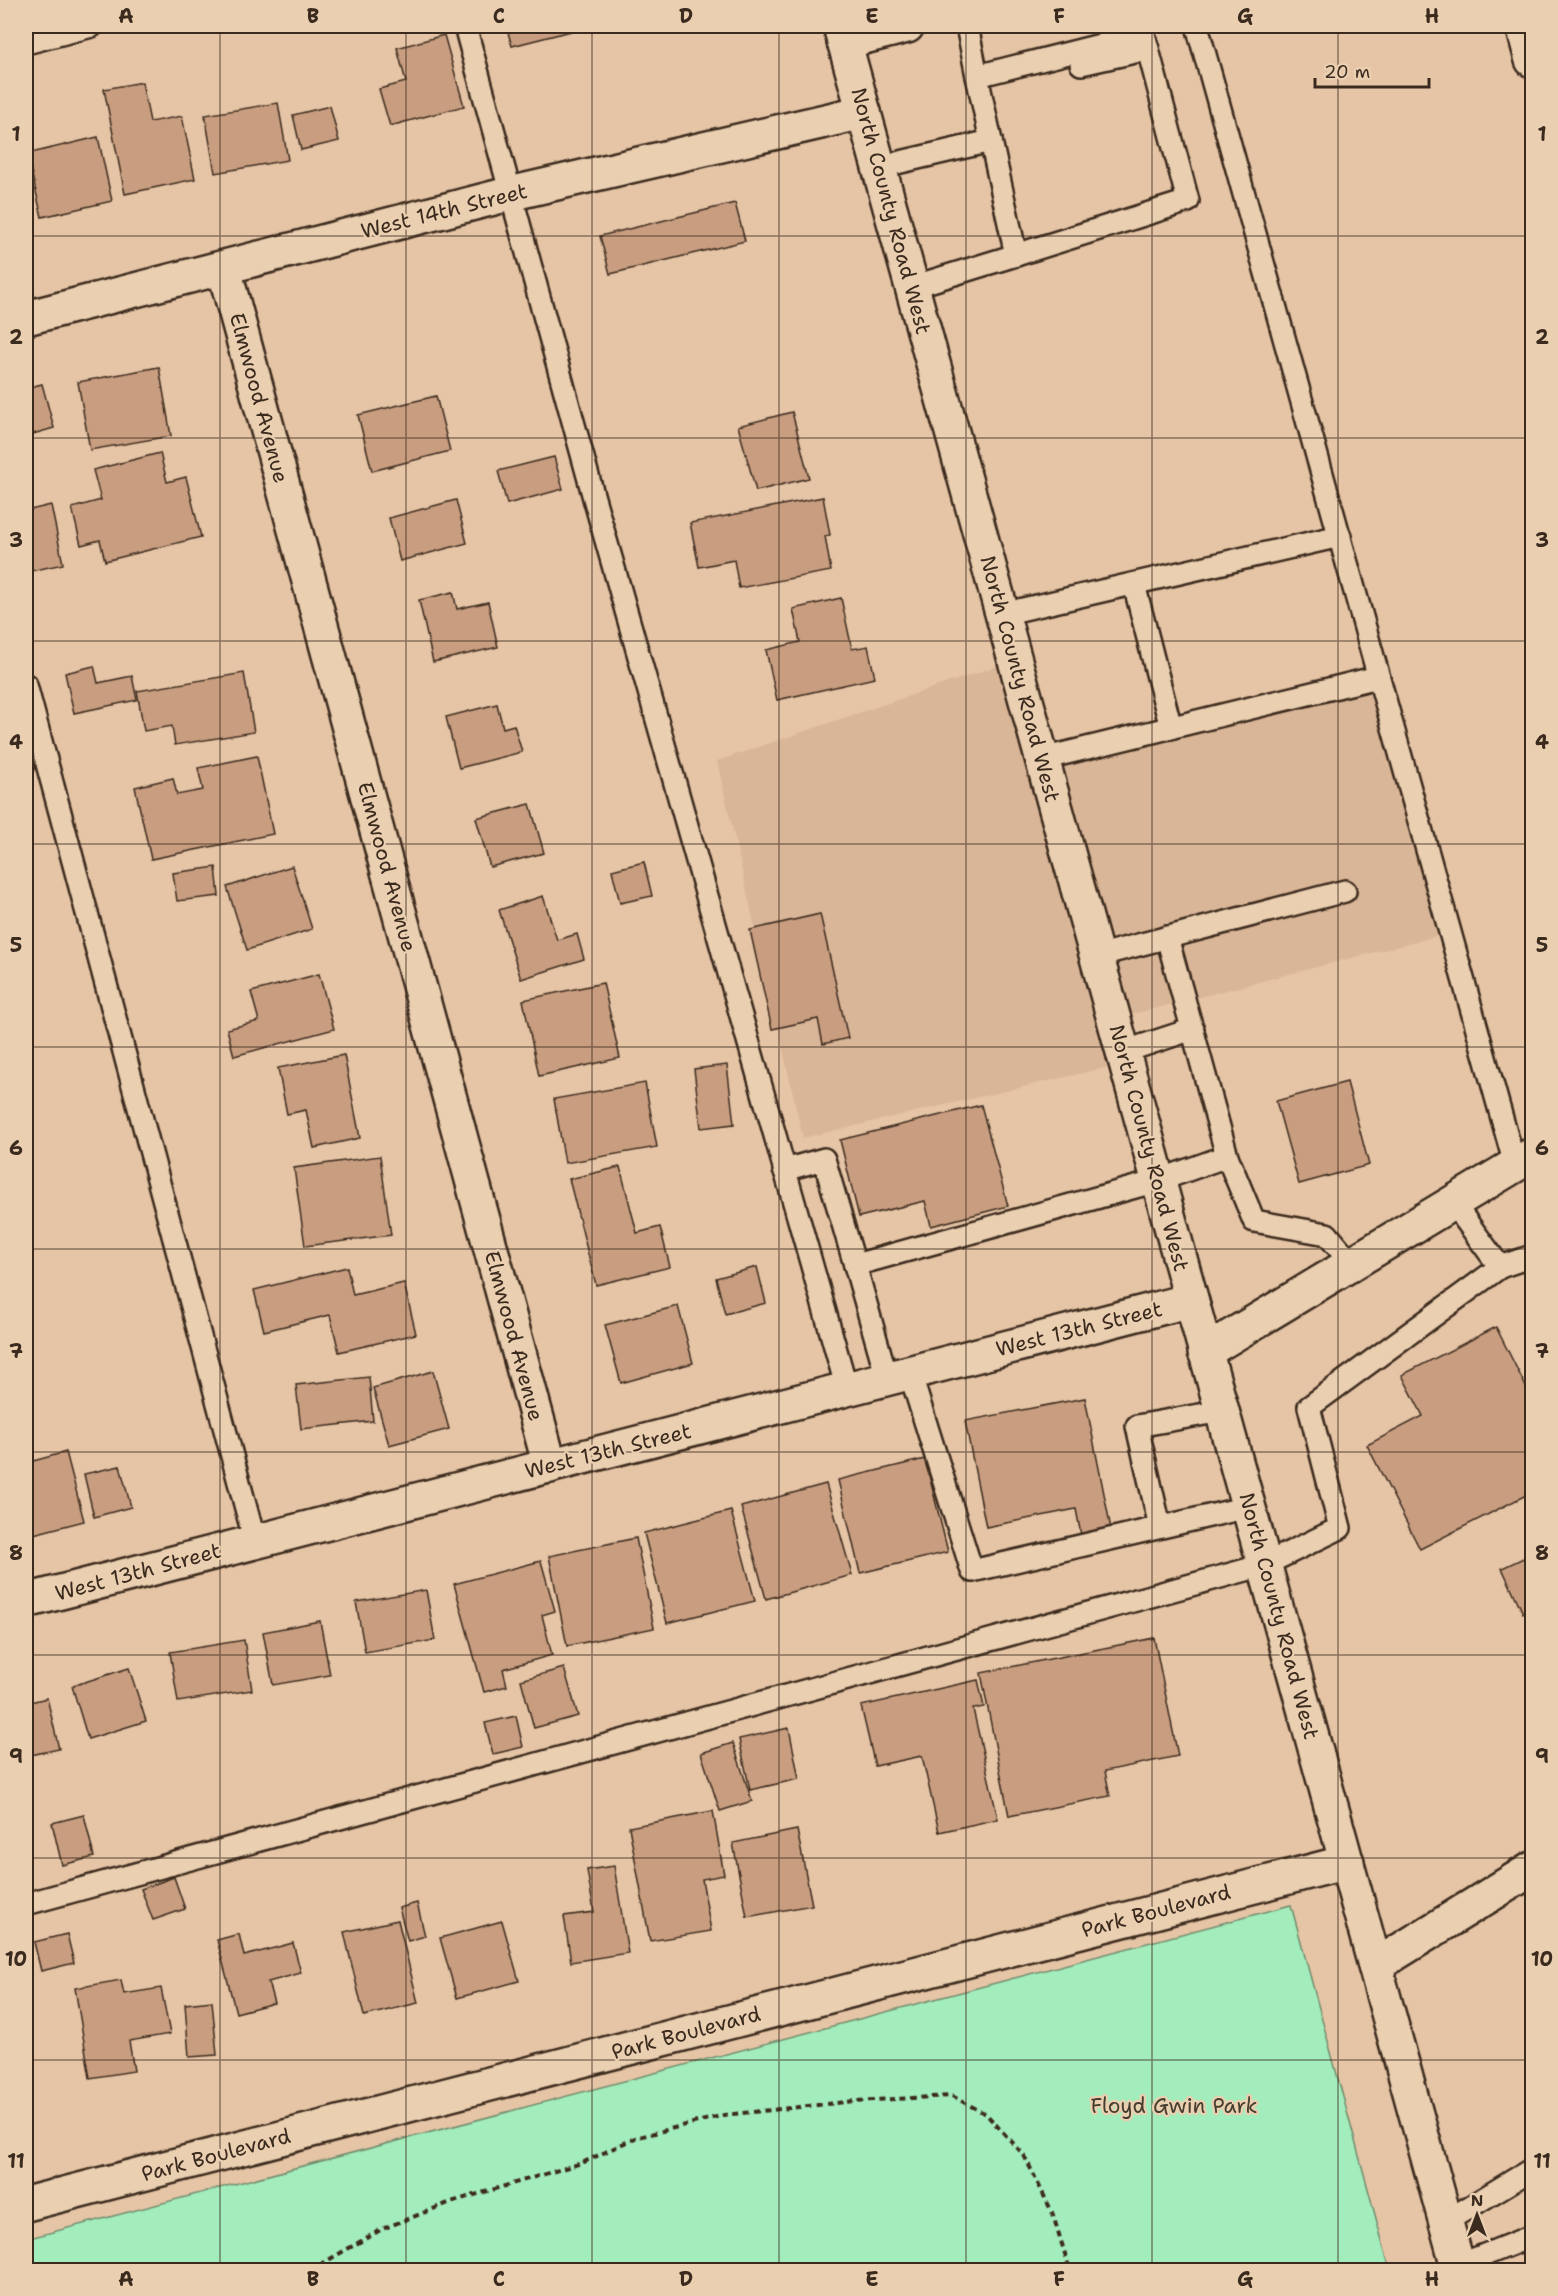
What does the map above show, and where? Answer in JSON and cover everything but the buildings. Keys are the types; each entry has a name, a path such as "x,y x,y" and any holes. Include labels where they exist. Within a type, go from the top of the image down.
{"street":[{"path":"842,34 907,26"},
{"path":"1523,26 1533,60"},
{"name":"North County Road West","path":"842,34 1458,2268"},
{"name":"West 14th Street","path":"26,318 509,194 864,112"},
{"name":"Elmwood Avenue","path":"224,268 550,1466"},
{"path":"1205,1352 1524,1160"},
{"name":"West 13th Street","path":"26,1601 1191,1300"},
{"name":"Park Boulevard","path":"27,2198 1347,1862"},
{"path":"1375,1966 1533,1869"}],"lane":[{"path":"26,43 92,26"},
{"path":"465,26 509,194 847,1389"},
{"path":"967,26 1016,255"},
{"path":"1197,26 1378,677 1524,1160"},
{"path":"912,287 1188,201 1145,36 977,76"},
{"path":"879,166 991,141"},
{"path":"1002,614 1340,536"},
{"path":"1134,584 1171,728"},
{"path":"1042,759 1378,677"},
{"path":"26,686 255,1542"},
{"path":"1096,956 1346,891"},
{"path":"1167,937 1227,1156 1254,1221 1327,1234 1353,1264"},
{"path":"1123,1052 1193,1029"},
{"path":"855,1265 1157,1181 1227,1156"},
{"path":"784,1170 824,1159 855,1265 899,1375 972,1571 1248,1507"},
{"path":"1452,1203 1500,1267"},
{"path":"26,1904 1264,1565 1340,1528 1309,1407 1500,1267 1533,1256"},
{"path":"1160,1527 1137,1426 1222,1410"},
{"path":"1445,2222 1533,2169"},
{"path":"1458,2268 1533,2236"}],"path":[{"path":"312,2271 382,2229 451,2202 582,2163 634,2138 724,2115 855,2101 952,2096 986,2114 1024,2155 1052,2212 1070,2271"}],"shaded area":[{"path":"1015,660 1045,770 1375,681 1446,934 1114,1019 1126,1063 803,1138 717,761"}],"green space":[{"name":"Floyd Gwin Park","path":"1291,1905 1390,2270 26,2270 26,2239"}]}
